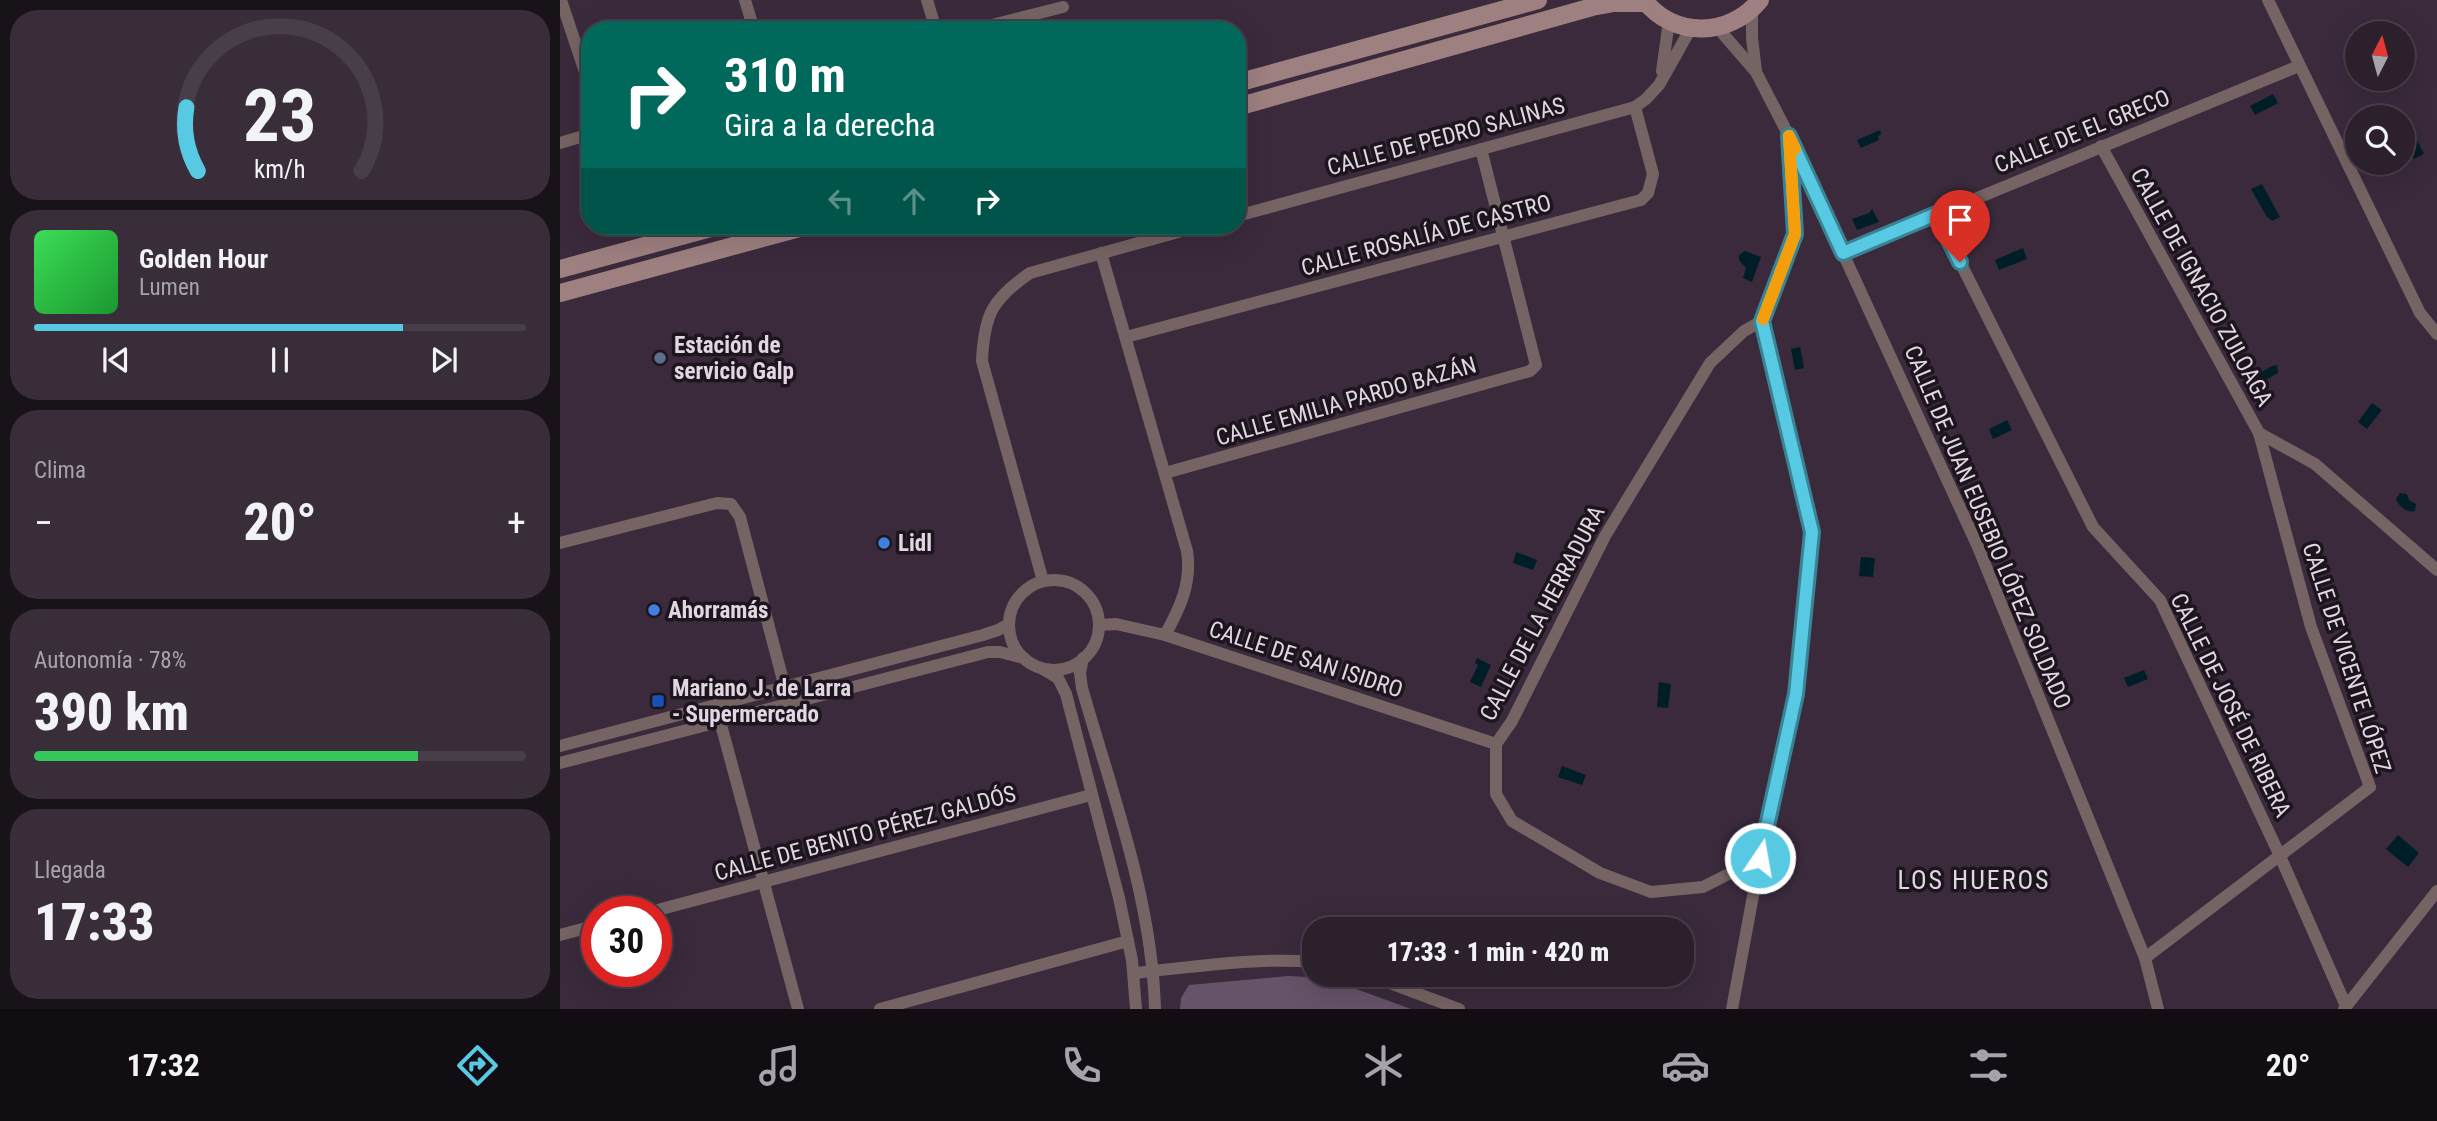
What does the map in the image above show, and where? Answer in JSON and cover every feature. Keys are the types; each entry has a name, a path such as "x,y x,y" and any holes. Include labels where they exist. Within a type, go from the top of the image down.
{"main road":[{"path":"1246,81 1538,0"},
{"path":"1246,104 1592,7 1645,1 1669,21 1691,28 1717,27 1733,22 1756,4"},
{"path":"560,269 685,235"},
{"path":"560,293 774,235"}],"street":[{"path":"561,0 581,60"},
{"path":"745,0 751,21"},
{"path":"927,0 933,21"},
{"path":"2268,0 2420,313 2437,334"},
{"name":"CALLE DE JUAN EUSEBIO LÓPEZ SOLDADO","path":"1756,4 1752,38 1756,72"},
{"path":"1008,21 1063,7"},
{"path":"1659,85 1669,21"},
{"name":"CALLE DE JUAN EUSEBIO LÓPEZ SOLDADO","path":"1717,27 1756,72 1789,136 1979,547 2145,957 2158,1009"},
{"name":"CALLE DE PEDRO SALINAS","path":"1246,214 1635,107 1659,85 1691,28"},
{"name":"CALLE DE EL GRECO","path":"1843,253 2299,66"},
{"name":"CALLE ROSALÍA DE CASTRO","path":"1126,337 1641,200 1648,193 1653,174 1635,107"},
{"path":"1732,1009 1760,858 1796,694 1812,532 1762,321 1795,234 1789,136"},
{"path":"560,143 581,137"},
{"name":"CALLE DE IGNACIO ZULOAGA","path":"2101,146 2259,433 2315,464 2437,570"},
{"path":"1481,149 1503,236"},
{"name":"CALLE DE JOSÉ DE RIBERA","path":"1936,214 2093,527 2160,600 2280,856 2345,1008"},
{"path":"1043,581 982,361 984,333 991,311 1008,288 1030,273 1167,235"},
{"name":"CALLE EMILIA PARDO BAZÁN","path":"1165,473 1530,371 1536,365 1503,236"},
{"path":"1101,253 1189,563 1188,582 1182,604 1165,635"},
{"name":"CALLE DE LA HERRADURA","path":"1760,858 1703,887 1651,892 1600,873 1512,821 1496,794 1496,744 1512,721 1605,536 1710,363 1744,331 1762,321"},
{"name":"CALLE DE VICENTE LÓPEZ","path":"2145,957 2370,787 2311,627 2259,433"},
{"path":"560,542 717,503 731,504 740,517 785,688"},
{"path":"1043,668 1055,670 1077,664 1094,646 1100,625 1095,604 1081,588 1065,580 1043,581 1027,588 1014,604 1009,624 1010,637 1024,657 1058,678 1066,694 1119,898 1133,972 1136,1009"},
{"path":"560,746 983,635 1009,624"},
{"name":"CALLE DE SAN ISIDRO","path":"1100,625 1116,624 1165,635 1496,744"},
{"path":"560,763 988,652 1024,657"},
{"path":"1083,658 1080,674 1082,688 1141,895 1153,971 1155,1009"},
{"path":"720,722 798,1009"},
{"name":"CALLE DE BENITO PÉREZ GALDÓS","path":"672,906 1091,795"},
{"path":"2345,1008 2437,891"},
{"path":"560,935 581,930"},
{"path":"880,1009 1128,942"},
{"path":"1133,972 1222,963 1302,961"},
{"path":"1399,987 1459,1009"}],"shaded area":[{"path":"1302,977 1302,987 1351,987 1411,1009 1180,1009 1181,998 1189,985"}],"water":[{"path":"2273,94 2278,103 2255,115 2250,106"},
{"path":"1880,130 1879,140 1861,148 1857,140"},
{"path":"2415,136 2424,154 2415,158"},
{"path":"2262,184 2280,217 2272,221 2251,189"},
{"path":"1872,209 1879,222 1857,230 1852,219 1869,213"},
{"path":"2023,248 2027,259 1999,270 1995,260"},
{"path":"1745,251 1761,257 1752,282 1743,278 1746,268 1739,260 1739,255"},
{"path":"1800,347 1804,368 1795,370 1791,349"},
{"path":"2277,365 2278,373 2260,383 2256,375"},
{"path":"2372,403 2382,410 2367,429 2358,422"},
{"path":"2007,420 2012,430 1993,439 1989,429"},
{"path":"2400,493 2407,494 2409,500 2416,504 2415,511 2406,510 2399,505 2396,499"},
{"path":"1516,552 1537,560 1533,570 1513,563"},
{"path":"1861,557 1875,558 1873,577 1859,576"},
{"path":"1477,658 1491,665 1481,687 1470,682 1478,665 1475,663"},
{"path":"2144,670 2148,679 2128,687 2124,678"},
{"path":"1659,682 1671,684 1668,708 1657,707"},
{"path":"1562,766 1586,775 1582,785 1558,777"},
{"path":"2398,835 2419,853 2408,867 2386,849"}],"slow traffic":[{"path":"1763,319 1795,234 1789,136 1795,149"}],"place":[{"name":"Estación de servicio Galp","path":"660,358"},
{"name":"Lidl","path":"884,543"},
{"name":"Ahorramás","path":"654,610"},
{"name":"Mariano J. de Larra - Supermercado","path":"658,701"}],"district":[{"name":"LOS HUEROS","path":"1974,880"}],"route":[{"path":"1760,858 1796,694 1812,532 1762,321 1795,234 1789,136 1843,253 1936,214 1960,262"}]}
